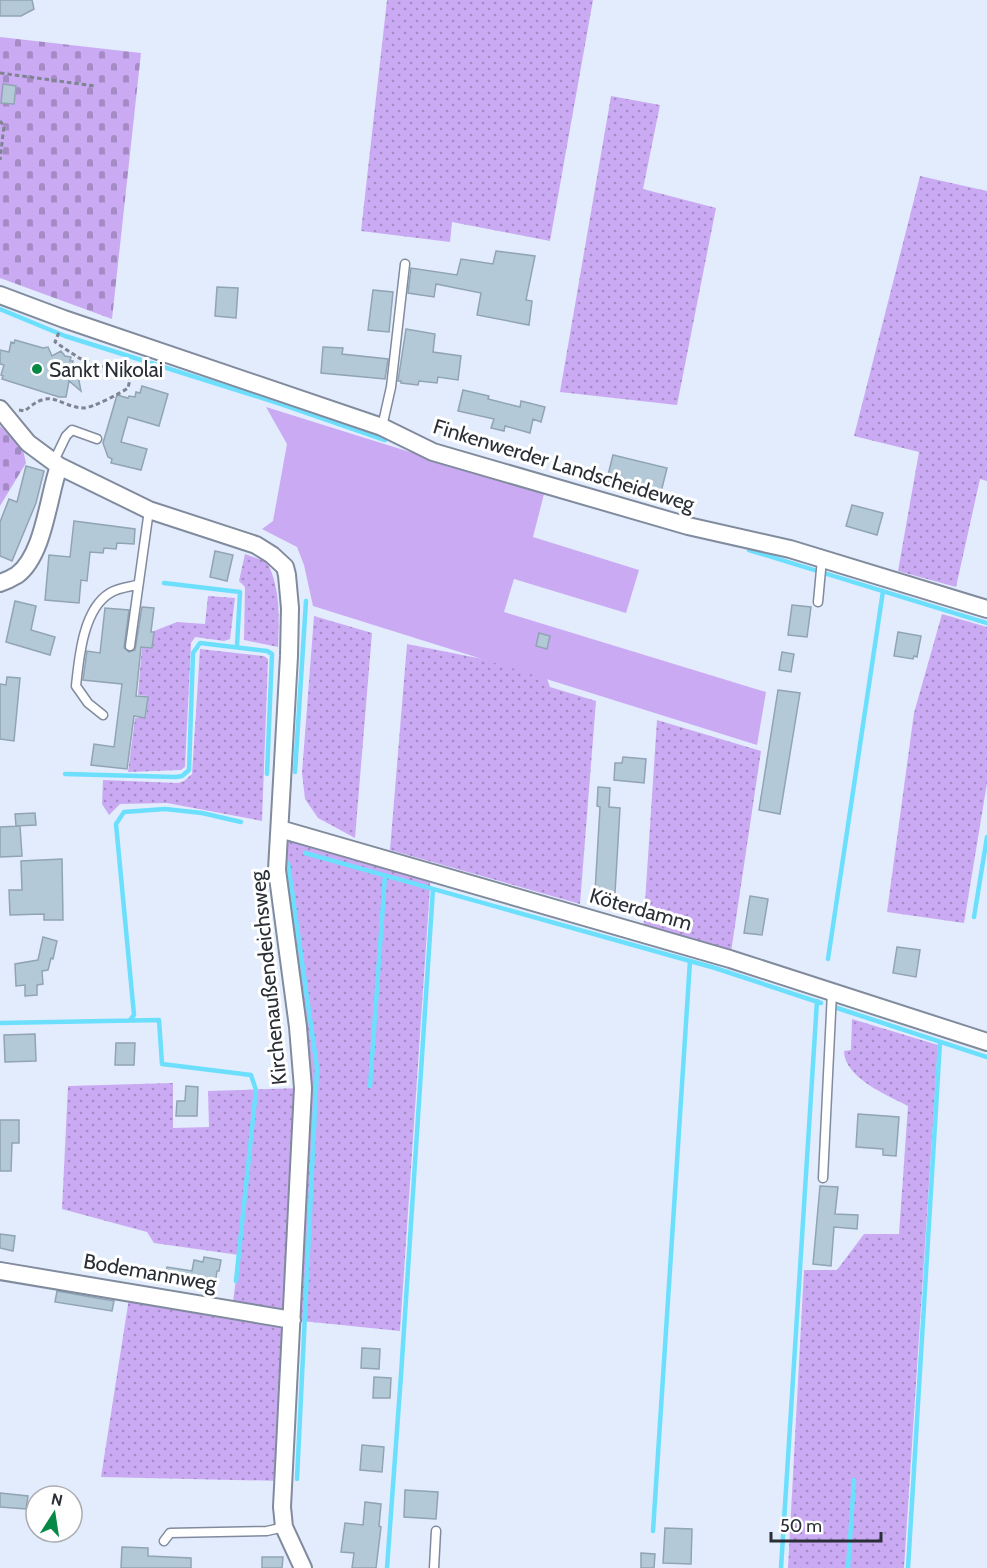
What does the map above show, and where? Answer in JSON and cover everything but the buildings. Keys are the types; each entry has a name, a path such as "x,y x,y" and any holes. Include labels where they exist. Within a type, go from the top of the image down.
{"street":[{"name":"Finkenwerder Landscheideweg","path":"0,295 64,320 382,427 433,452 688,526 790,549 822,562 987,609"},
{"name":"Kirchenaußendeichsweg","path":"8,409 28,443 56,464 149,510 256,545 285,567 290,608 289,656 277,870 298,1027 303,1088 282,1507 284,1527 303,1568"},
{"path":"0,583 16,575 28,562 38,538 56,464"},
{"name":"Köterdamm","path":"280,829 730,959 987,1042"},
{"name":"Bodemannweg","path":"0,1271 292,1320"}],"lane":[{"path":"382,427 391,387 405,264"},
{"path":"56,464 66,436 72,430 97,439"},
{"path":"130,646 149,510"},
{"path":"818,602 822,562"},
{"path":"103,715 88,703 76,686 84,635 102,599 112,591 137,585"},
{"path":"823,1178 832,992"},
{"path":"164,1540 170,1533 267,1531 284,1527"},
{"path":"434,1568 436,1531"}],"path":[{"path":"0,73 95,86"},
{"path":"0,121 4,126 0,160"},
{"path":"8,409 25,411 46,398 85,408 128,388 129,380 122,374 79,358 55,342"}],"green space":[{"path":"387,0 593,0 550,241 452,222 450,242 361,231"},
{"path":"0,37 141,53 112,319 0,278"},
{"path":"611,96 660,105 643,189 716,208 677,405 560,392"},
{"path":"920,176 987,191 987,481 980,479 956,587 898,571 919,452 854,436"},
{"path":"266,407 544,494 533,537 639,570 626,613 514,579 504,612 766,692 757,745 313,606 304,565 297,547 262,529 273,521 287,444"},
{"path":"0,426 22,445 26,463 0,506"},
{"path":"245,554 267,562 272,572 278,604 278,647 244,640 245,587 239,581"},
{"path":"208,596 235,598 230,639 224,641 195,637 191,643 185,767 181,770 128,772 135,718 146,718 148,696 138,695 142,647 152,648 154,631 177,622 205,624"},
{"path":"942,614 987,627 987,783 964,923 887,912 914,713"},
{"path":"314,616 372,633 355,838 318,818 305,799 302,773"},
{"path":"407,644 488,660 546,676 550,687 596,701 580,904 390,850"},
{"path":"200,649 264,656 268,659 262,821 167,803 120,804 109,815 102,804 103,780 178,783 192,774"},
{"path":"657,720 761,751 730,959 643,933"},
{"path":"280,829 431,872 400,1331 292,1320 284,1481 101,1477 130,1292 232,1310 239,1255 154,1243 147,1232 62,1209 68,1086 173,1083 173,1128 209,1127 208,1091 303,1088"},
{"path":"852,1019 938,1045 904,1568 788,1568 804,1270 837,1270 864,1234 899,1234 908,1106 869,1085 851,1070 844,1051 851,1050"}],"waterway":[{"path":"0,309 65,336 281,404 385,440"},
{"path":"749,550 987,623"},
{"path":"164,583 240,592 237,646"},
{"path":"828,959 883,591"},
{"path":"295,772 306,601"},
{"path":"65,774 176,777 182,776 189,770 193,653 200,643 267,651 272,654 267,774"},
{"path":"130,1020 134,1015 116,824 124,812 165,809 202,813 241,822"},
{"path":"974,917 987,837"},
{"path":"305,853 715,968 821,1003"},
{"path":"288,863 317,1068 297,1479"},
{"path":"370,1086 385,876"},
{"path":"387,1568 433,889"},
{"path":"653,1531 690,961"},
{"path":"781,1568 817,1001"},
{"path":"837,1008 987,1057"},
{"path":"0,1023 159,1020 162,1064 251,1075 256,1090 236,1281"},
{"path":"908,1568 940,1042"},
{"path":"848,1568 854,1480"}],"place":[{"name":"Sankt Nikolai","path":"37,369"}]}
